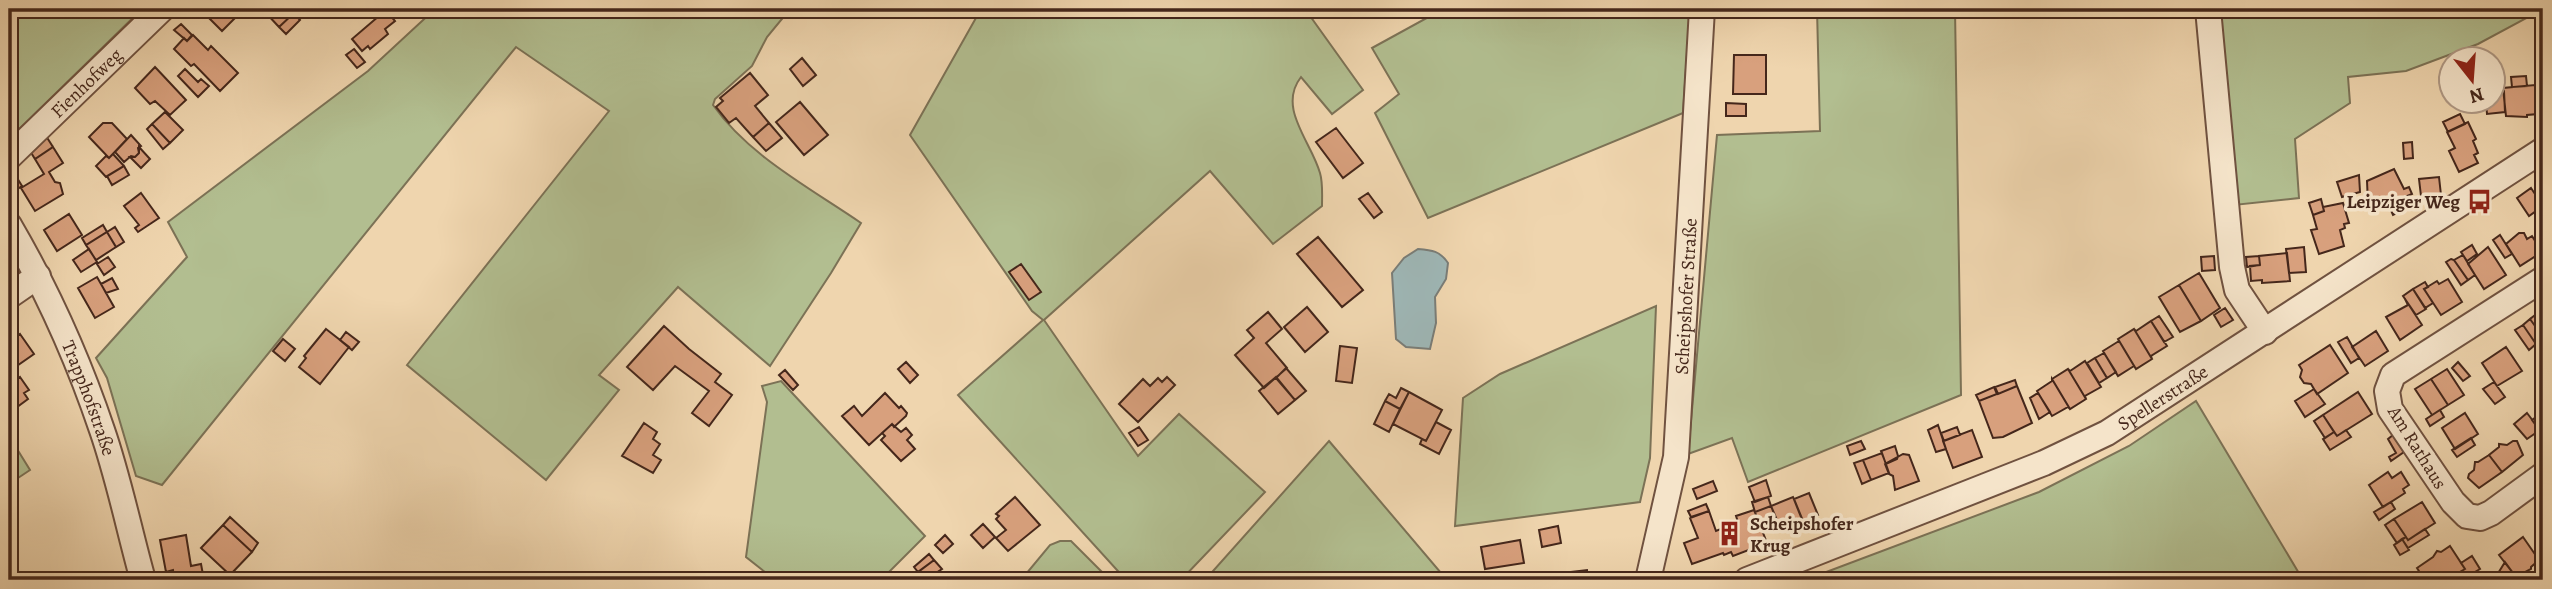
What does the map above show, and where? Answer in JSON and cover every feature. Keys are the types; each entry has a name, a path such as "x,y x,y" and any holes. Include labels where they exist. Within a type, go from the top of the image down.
{"street":[{"name":"Fienhofweg","path":"9,157 162,9"},
{"name":"Scheipshofer Straße","path":"1648,580 1676,457 1702,9"},
{"path":"2208,9 2232,267 2237,290 2265,332"},
{"name":"Spellerstraße","path":"1747,580 2054,458 2107,433 2543,150"},
{"name":"Trapphofstraße","path":"9,225 38,276 74,355 103,431 143,580"},
{"path":"9,296 38,276"},
{"name":"Am Rathaus","path":"2543,279 2393,375 2387,391 2390,409 2453,502 2467,516 2480,518 2491,513 2543,475"}],"green space":[{"path":"9,9 142,9 9,139"},
{"path":"435,9 787,9 767,37 752,66 715,99 713,105 762,156 861,223 770,366 678,287 599,375 619,390 546,480 407,365 609,111 516,47 162,485 136,476 107,378 96,358 187,257 168,222 368,71"},
{"path":"981,9 1305,9 1363,90 1332,114 1301,77 1295,89 1294,113 1320,173 1322,206 1273,244 1210,171 1044,320 1138,456 1179,414 1265,492 1181,580 1126,580 958,395 1043,320 1032,311 910,135"},
{"path":"1443,9 1690,9 1683,113 1428,218 1375,113 1399,94 1372,48"},
{"path":"1817,9 1955,9 1961,395 1748,482 1732,438 1688,454 1717,135 1820,131"},
{"path":"2216,9 2543,9 2473,46 2436,46 2436,60 2406,71 2348,77 2350,103 2295,139 2299,198 2234,205"},
{"path":"1656,306 1650,458 1640,502 1455,526 1463,398 1500,374"},
{"path":"781,381 925,536 881,580 775,580 746,557 767,402 762,386"},
{"path":"2196,401 2303,580 1805,580 2039,492 2129,446"},
{"path":"9,436 30,470 9,484"},
{"path":"1329,441 1447,580 1205,580"},
{"path":"1071,541 1110,580 1021,580 1050,545"}],"water":[{"path":"1418,249 1435,252 1448,263 1446,279 1435,297 1436,323 1430,349 1406,347 1396,339 1392,273 1404,258"}],"building":[{"path":"205,9 238,9 241,12 222,31 203,12"},
{"path":"268,9 290,9 294,13 279,27 265,12"},
{"path":"1732,9 1773,9 1773,18 1732,18"},
{"path":"386,10 395,21 385,29 388,34 370,49 368,46 362,51 352,39"},
{"path":"294,13 300,20 286,34 279,27"},
{"path":"181,24 192,35 187,41 174,30"},
{"path":"193,35 208,50 211,46 238,73 220,91 194,64 191,66 174,49 184,38 187,41"},
{"path":"354,49 365,62 357,68 346,55"},
{"path":"1734,55 1766,55 1766,94 1733,94"},
{"path":"802,58 816,75 803,86 790,69"},
{"path":"155,67 186,100 170,115 155,101 150,104 135,88"},
{"path":"185,69 198,82 201,79 209,86 198,97 178,76"},
{"path":"750,73 768,95 755,106 769,123 753,137 736,118 729,123 716,107 723,101 720,98"},
{"path":"2526,76 2527,86 2512,87 2511,77"},
{"path":"2535,85 2538,114 2527,117 2506,116 2506,88"},
{"path":"800,102 828,135 804,155 776,122"},
{"path":"1726,103 1746,104 1746,116 1726,116"},
{"path":"165,112 183,130 170,143 152,124"},
{"path":"2461,116 2465,124 2448,132 2443,122"},
{"path":"2468,122 2476,139 2473,141 2478,153 2474,155 2478,163 2459,172 2449,151 2455,148 2447,132"},
{"path":"103,123 112,123 127,139 109,158 89,137"},
{"path":"769,123 782,138 766,151 753,137"},
{"path":"152,124 170,143 163,149 147,129"},
{"path":"1336,128 1363,163 1343,178 1316,142"},
{"path":"131,135 141,146 135,157 131,156 124,162 115,152"},
{"path":"46,136 53,147 35,159 30,151"},
{"path":"2412,142 2413,158 2404,159 2403,143"},
{"path":"53,147 63,163 49,172 55,182 60,183 63,194 35,211 21,188 44,174 35,159"},
{"path":"139,147 150,159 141,168 130,157 139,153"},
{"path":"113,154 124,166 106,177 96,166 106,156 109,158"},
{"path":"124,166 129,175 112,185 107,176"},
{"path":"2394,169 2404,189 2409,187 2412,194 2407,196 2411,206 2393,215 2385,197 2368,204 2367,181"},
{"path":"14,173 22,186 10,194 9,176"},
{"path":"2359,175 2360,192 2342,197 2337,182"},
{"path":"2439,177 2441,195 2421,196 2419,179"},
{"path":"2531,188 2543,206 2529,216 2517,198"},
{"path":"141,193 159,218 138,232 135,228 139,225 124,206"},
{"path":"1368,193 1382,212 1374,218 1359,199"},
{"path":"2321,199 2324,211 2313,215 2309,203"},
{"path":"2343,203 2349,223 2344,224 2345,228 2340,230 2344,246 2319,254 2311,230 2317,229 2313,215 2324,211 2323,207"},
{"path":"69,214 82,235 57,251 44,230"},
{"path":"103,225 107,232 86,245 82,238"},
{"path":"115,227 124,242 116,247 107,232"},
{"path":"107,232 116,247 96,260 86,245"},
{"path":"2519,233 2524,233 2527,239 2532,236 2542,252 2520,266 2506,244"},
{"path":"2500,235 2512,254 2505,258 2493,240"},
{"path":"1318,237 1363,290 1342,307 1297,254"},
{"path":"2472,245 2477,254 2467,261 2461,252"},
{"path":"2304,247 2306,272 2289,273 2286,249"},
{"path":"2488,247 2506,275 2484,289 2468,264"},
{"path":"89,249 97,262 81,272 73,260"},
{"path":"2287,253 2290,281 2251,281 2250,266 2260,265 2259,256"},
{"path":"2463,255 2475,275 2468,280 2454,260"},
{"path":"2214,256 2215,270 2202,271 2201,257"},
{"path":"2259,256 2260,265 2247,267 2246,257"},
{"path":"108,257 115,267 104,275 97,264"},
{"path":"2451,259 2468,280 2461,285 2446,262"},
{"path":"1021,264 1041,292 1029,300 1009,272"},
{"path":"2199,273 2220,308 2201,321 2179,285"},
{"path":"97,277 114,307 95,318 78,288"},
{"path":"112,278 118,289 106,293 101,284"},
{"path":"2448,279 2462,302 2441,315 2424,289 2437,281 2439,284"},
{"path":"2425,282 2428,287 2424,289 2433,303 2425,308 2413,289"},
{"path":"2179,285 2201,321 2180,332 2159,297"},
{"path":"2413,289 2426,309 2416,315 2403,296"},
{"path":"2405,299 2422,325 2400,340 2386,317 2408,305"},
{"path":"1307,307 1328,332 1305,352 1284,327"},
{"path":"2225,308 2233,320 2221,327 2214,315"},
{"path":"2543,309 2543,337 2530,319"},
{"path":"1268,312 1282,329 1266,343 1287,368 1264,388 1235,355 1254,338 1247,330"},
{"path":"2159,316 2173,337 2164,342 2151,321"},
{"path":"2530,319 2543,337 2536,344 2523,325"},
{"path":"2151,321 2167,346 2151,356 2152,359 2134,329 2136,331"},
{"path":"2523,325 2536,344 2529,350 2515,330"},
{"path":"664,326 721,374 715,382 732,395 709,426 692,413 709,391 675,366 653,390 627,367"},
{"path":"326,329 349,347 320,384 299,367 306,358 304,356"},
{"path":"2134,329 2152,359 2136,369 2118,339"},
{"path":"2376,331 2388,351 2365,366 2352,347"},
{"path":"346,332 359,342 352,350 340,340"},
{"path":"20,334 34,354 11,370 9,342"},
{"path":"2347,337 2359,358 2351,363 2338,342"},
{"path":"283,339 295,349 285,361 273,351"},
{"path":"2118,339 2136,369 2134,366 2118,376 2103,351 2119,341"},
{"path":"2330,345 2348,373 2317,394 2311,384 2304,383 2300,377 2302,370 2299,365"},
{"path":"1340,346 1357,348 1352,383 1336,381"},
{"path":"2506,347 2522,371 2497,386 2482,363"},
{"path":"2104,353 2116,372 2107,378 2095,358"},
{"path":"2095,358 2107,378 2099,383 2087,363"},
{"path":"2085,361 2101,387 2085,396 2086,399 2068,369 2070,371"},
{"path":"906,362 918,375 910,383 898,369"},
{"path":"2458,362 2470,376 2463,381 2452,368"},
{"path":"1286,368 1306,391 1295,400 1276,378"},
{"path":"2068,369 2086,399 2070,409 2052,379"},
{"path":"2447,369 2464,395 2448,405 2431,379"},
{"path":"785,370 798,385 793,390 779,375"},
{"path":"20,377 29,390 24,393 28,399 9,413 9,385"},
{"path":"1167,377 1175,385 1138,422 1119,404 1143,379 1150,386 1158,378 1162,382"},
{"path":"1276,377 1295,400 1278,414 1259,391"},
{"path":"2052,379 2070,409 2068,407 2052,416 2037,391"},
{"path":"2431,379 2448,405 2432,415 2415,389"},
{"path":"2015,380 2017,386 1998,394 1995,387"},
{"path":"2494,382 2505,397 2495,404 2483,389"},
{"path":"2017,386 2032,423 2003,437 1993,438 1979,401 1997,394 1994,387 1998,394"},
{"path":"1994,387 1997,394 1979,401 1976,395"},
{"path":"1401,388 1409,392 1400,409 1385,401 1389,394 1396,398"},
{"path":"2314,389 2325,404 2305,417 2295,401"},
{"path":"1409,392 1442,410 1426,441 1393,424"},
{"path":"2358,392 2372,414 2337,436 2323,415"},
{"path":"885,393 907,413 894,427 892,424 869,445 842,416 854,406 862,416"},
{"path":"2038,393 2050,412 2039,419 2030,398"},
{"path":"1385,401 1400,409 1389,432 1374,424"},
{"path":"2440,410 2444,417 2430,426 2426,419"},
{"path":"2543,412 2543,435 2532,420"},
{"path":"2465,413 2478,434 2455,449 2442,428"},
{"path":"2527,413 2540,430 2527,439 2514,424"},
{"path":"2323,415 2334,432 2325,438 2314,421"},
{"path":"1436,422 1451,430 1439,454 1420,444 1422,439 1426,441"},
{"path":"644,423 657,432 653,439 660,444 653,455 661,460 653,473 622,456"},
{"path":"892,424 901,432 906,428 912,435 907,440 915,449 901,461 881,440 885,436 882,433"},
{"path":"1938,425 1946,449 1936,452 1928,430"},
{"path":"1139,427 1148,440 1138,446 1129,433"},
{"path":"1957,427 1960,435 1944,441 1941,433"},
{"path":"1972,430 1982,457 1953,468 1943,441"},
{"path":"2346,430 2351,437 2330,450 2323,439 2334,432 2337,436"},
{"path":"2393,435 2404,452 2391,461 2389,457 2396,453 2388,439"},
{"path":"2471,438 2475,445 2457,457 2452,450"},
{"path":"1861,441 1865,449 1850,455 1847,446"},
{"path":"2517,441 2523,455 2502,472 2489,455 2499,444 2507,445"},
{"path":"1895,446 1897,459 1886,464 1881,451"},
{"path":"1882,453 1889,473 1871,480 1863,460"},
{"path":"1903,454 1909,455 1919,481 1895,490 1893,476 1889,474 1885,464"},
{"path":"2489,455 2502,472 2479,488 2468,478 2469,474 2474,470 2475,462"},
{"path":"1863,460 1871,480 1862,484 1854,463"},
{"path":"2388,472 2392,478 2401,472 2409,485 2403,489 2405,493 2383,507 2369,485"},
{"path":"1766,480 1771,496 1755,502 1749,487"},
{"path":"1713,481 1717,491 1697,499 1693,489"},
{"path":"1809,493 1818,515 1803,521 1794,499"},
{"path":"1015,497 1040,525 1008,551 996,538 1006,530 996,519 999,516 996,514"},
{"path":"1768,497 1771,506 1755,512 1752,502"},
{"path":"1793,497 1803,522 1781,531 1771,506"},
{"path":"2391,502 2395,509 2379,520 2374,512"},
{"path":"2422,502 2435,523 2408,540 2394,519"},
{"path":"1706,504 1709,511 1691,517 1688,511"},
{"path":"1771,506 1777,520 1760,526 1755,512"},
{"name":"Scheipshofer Krug","path":"1754,510 1767,543 1733,556 1731,552 1724,555 1723,553 1692,564 1684,543 1698,538 1690,518 1709,511 1716,531 1738,522 1736,516"},
{"path":"230,517 258,543 252,552 223,525"},
{"path":"2394,519 2406,537 2397,543 2385,525"},
{"path":"983,524 995,537 983,548 971,535"},
{"path":"223,525 252,552 230,575 201,548"},
{"path":"1558,526 1561,543 1542,547 1539,530"},
{"path":"2425,529 2429,535 2408,548 2402,539 2406,537 2408,540"},
{"path":"186,535 191,566 201,564 204,580 174,580 173,570 166,572 160,540"},
{"path":"945,535 953,544 943,553 935,545"},
{"path":"2523,537 2539,560 2531,569 2516,577 2499,555"},
{"path":"2402,539 2409,550 2400,555 2394,545"},
{"path":"1520,540 1524,563 1485,569 1481,547"},
{"path":"2450,546 2465,569 2446,580 2435,580 2431,574 2424,579 2417,568 2437,551 2441,552"},
{"path":"929,554 934,560 918,572 914,567"},
{"path":"2472,556 2480,569 2461,580 2455,580 2453,576 2465,569 2461,563"},
{"path":"934,560 942,569 925,580 918,572"},
{"path":"2505,562 2519,580 2501,580 2497,575"},
{"path":"1587,570 1588,580 1532,580 1563,573"}],"place":[{"name":"Leipziger Weg","path":"2480,201"},
{"name":"Scheipshofer Krug","path":"1730,534"}]}
